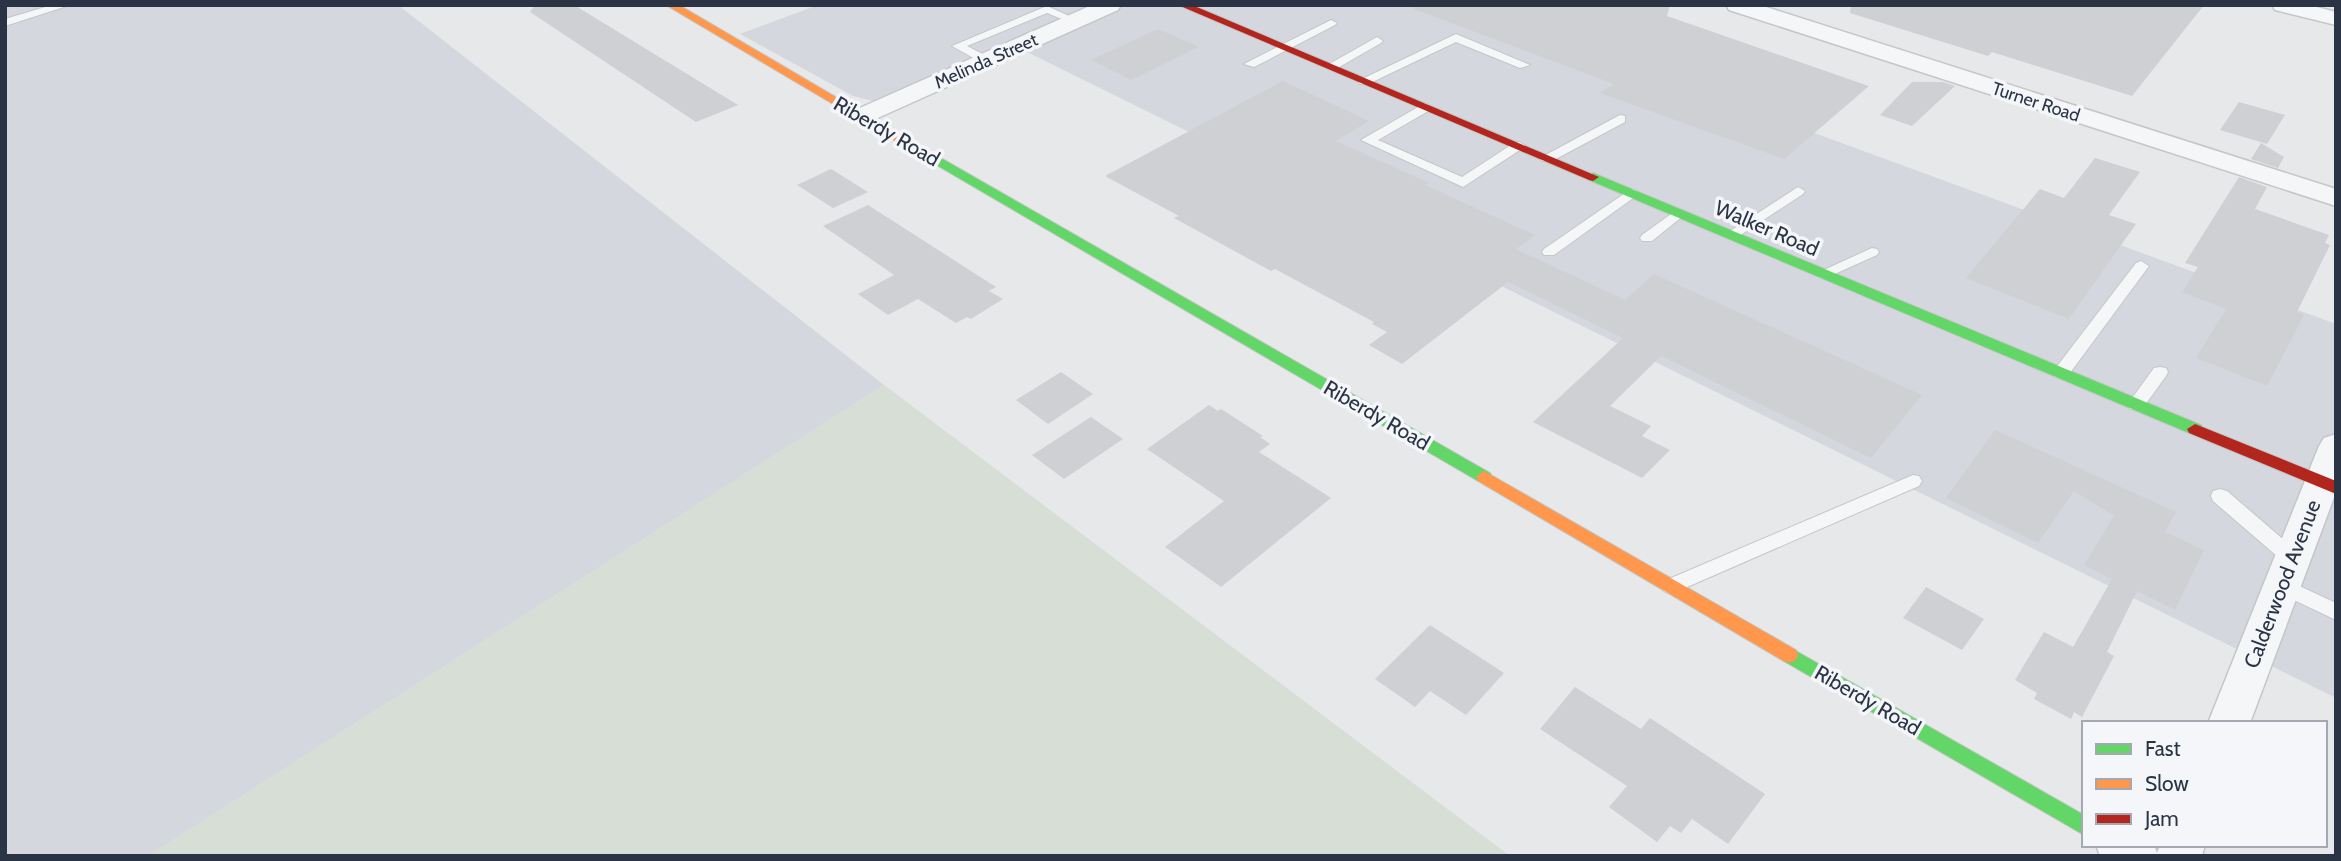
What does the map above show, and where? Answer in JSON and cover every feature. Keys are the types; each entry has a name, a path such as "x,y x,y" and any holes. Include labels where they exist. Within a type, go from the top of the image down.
{"street":[{"name":"Riberdy Road","path":"671,5 2082,825"},
{"name":"Melinda Street","path":"862,116 1110,5"},
{"name":"Walker Road","path":"1183,5 2328,485"},
{"name":"Turner Road","path":"1737,5 2336,198"},
{"path":"2283,5 2336,19"},
{"name":"Calderwood Avenue","path":"2230,721 2287,572 2328,485 2336,446"}],"lane":[{"path":"5,23 65,5"},
{"path":"986,61 958,46 1047,9 1074,21"},
{"path":"1250,64 1331,23"},
{"path":"1364,81 1456,38 1524,65"},
{"path":"1330,67 1377,41"},
{"path":"1425,107 1368,140 1462,183 1519,146"},
{"path":"1547,158 1620,119"},
{"path":"1731,235 1798,191"},
{"path":"1549,252 1631,193"},
{"path":"1647,238 1678,213"},
{"path":"1823,274 1872,253"},
{"path":"2061,373 2141,266"},
{"path":"2136,405 2160,372"},
{"path":"1671,586 1913,481"},
{"path":"2220,496 2287,572 2336,611"}],"shaded area":[{"path":"5,5 398,5 884,385 148,856 5,856"},
{"path":"818,5 1464,5 2336,324 2336,698 1027,52 901,108 853,96 740,34"},
{"path":"884,385 1510,856 148,856"}],"building":[{"path":"535,5 574,5 738,105 696,122 530,12"},
{"path":"1414,5 1670,5 1667,16 1869,86 1784,159 1600,93 1614,84 1414,9"},
{"path":"1851,5 2204,5 2132,96 1992,52 1988,56 1850,13"},
{"path":"1158,29 1199,47 1131,80 1091,60"},
{"path":"1283,81 1369,121 1336,141 1535,235 1516,249 1625,300 1654,274 1922,395 1871,458 1661,356 1610,406 1651,426 1642,436 1670,450 1642,478 1533,422 1623,338 1508,282 1402,364 1369,345 1387,332 1372,324 1374,322 1275,269 1271,271 1174,218 1179,216 1105,176"},
{"path":"1912,82 1943,82 1955,86 1912,126 1880,115"},
{"path":"2239,102 2285,115 2267,144 2220,130"},
{"path":"2261,143 2284,157 2278,168 2251,159"},
{"path":"2095,158 2140,172 2109,215 2136,224 2069,319 1966,278 2040,189 2064,198"},
{"path":"831,169 868,192 833,208 797,185"},
{"path":"2239,177 2267,187 2255,209 2329,235 2325,243 2330,245 2297,312 2304,315 2267,386 2196,358 2226,309 2182,292 2198,267 2185,263"},
{"path":"868,205 996,287 989,291 1003,299 971,319 967,317 956,323 918,299 888,315 858,294 894,275 823,226"},
{"path":"1061,372 1093,394 1048,424 1016,400"},
{"path":"1209,405 1218,411 1221,409 1263,436 1260,437 1270,444 1259,452 1331,498 1221,587 1165,547 1224,501 1147,449"},
{"path":"1091,417 1123,439 1064,479 1032,455"},
{"path":"1995,430 2176,512 2165,532 2204,550 2175,610 2137,591 2107,652 2114,656 2082,717 2074,712 2071,719 2034,699 2037,693 2015,680 2044,632 2073,647 2112,579 2084,565 2114,516 2074,491 2038,543 1946,498"},
{"path":"1926,587 1984,619 1962,650 1903,618"},
{"path":"1430,625 1504,673 1466,715 1430,691 1415,707 1375,679"},
{"path":"1575,687 1641,729 1650,718 1765,794 1728,844 1692,819 1681,833 1670,826 1657,842 1609,807 1627,786 1540,729"}],"traffic: fast":[{"path":"913,146 1484,477"},
{"path":"1593,177 2195,429"},
{"path":"1789,655 2082,825"}],"traffic: slow":[{"path":"671,5 913,146"},
{"path":"1484,477 1789,655"}],"traffic: jam":[{"path":"1183,5 1593,177"},
{"path":"2195,429 2336,488"}]}
